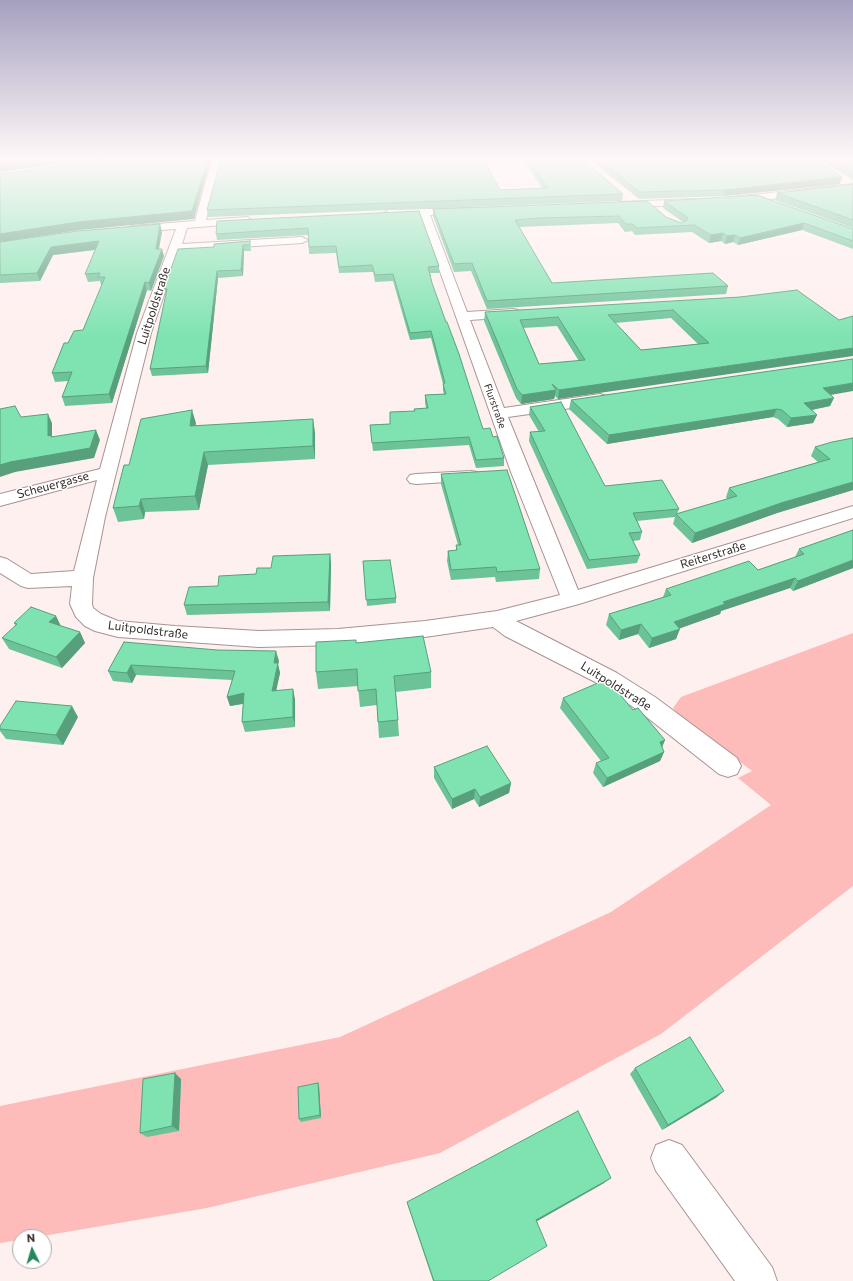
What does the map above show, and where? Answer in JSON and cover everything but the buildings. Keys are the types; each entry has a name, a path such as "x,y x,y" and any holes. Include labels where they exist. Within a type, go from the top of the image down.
{"street":[{"path":"200,223 201,219"},
{"path":"123,230 258,219"},
{"name":"Flurstraße","path":"426,219 498,414 512,473 572,599"},
{"name":"Luitpoldstraße","path":"183,224 144,333 107,472 83,578 81,604 84,612 93,620 103,625 118,629 259,639 338,637 425,629 497,619 572,599"},
{"path":"174,248 302,240"},
{"path":"462,316 524,312"},
{"path":"498,414 612,398"},
{"name":"Scheuergasse","path":"0,500 107,472"},
{"path":"416,478 486,475"},
{"name":"Reiterstraße","path":"572,599 853,512"},
{"path":"0,564 28,581 83,578"},
{"name":"Luitpoldstraße","path":"497,619 513,630 609,679 647,704 728,766"},
{"path":"669,1158 758,1281"}],"shaded area":[{"path":"853,633 853,886 661,1034 440,1153 207,1208 52,1234 52,1229 12,1229 12,1241 0,1243 0,1106 340,1037 611,912 771,805 738,778 752,771 679,716 673,708 681,697"}]}
